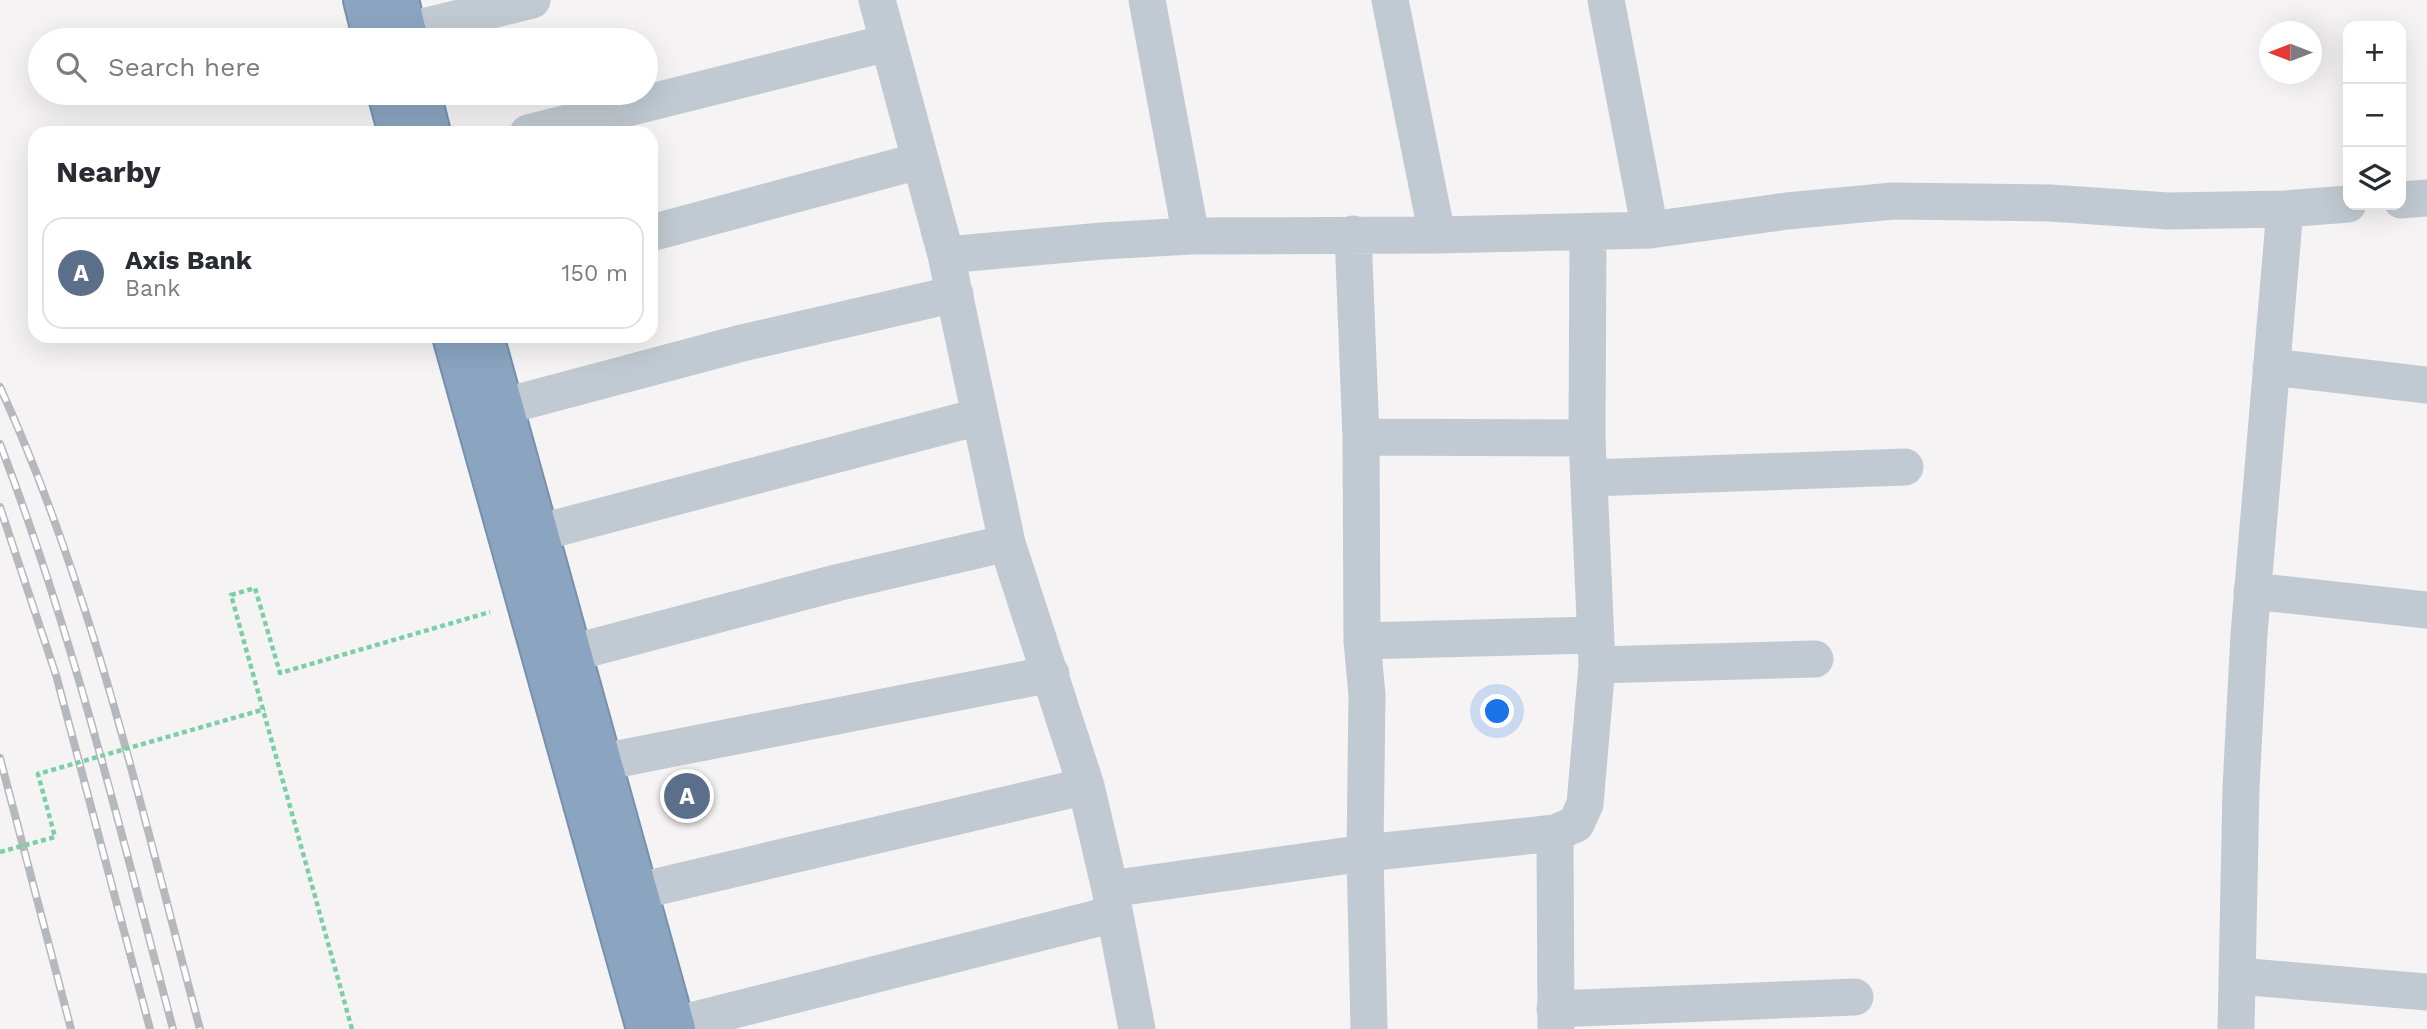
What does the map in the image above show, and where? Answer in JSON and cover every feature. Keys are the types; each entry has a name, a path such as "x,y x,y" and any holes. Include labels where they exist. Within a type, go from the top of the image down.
{"highway":[{"path":"363,0 397,28"},
{"path":"390,105 396,126"},
{"path":"424,105 429,126"},
{"path":"454,343 527,601 666,1028"},
{"path":"486,343 639,891 666,1028"}],"street":[{"path":"397,28 532,0"},
{"path":"877,0 946,255 978,417 1007,543 1086,786 1112,902 1135,1029"},
{"path":"1147,0 1191,236"},
{"path":"1390,0 1437,236"},
{"path":"1605,0 1650,230"},
{"path":"658,100 887,43"},
{"path":"556,126 640,105"},
{"path":"658,231 919,161"},
{"path":"2406,200 2427,198"},
{"path":"946,255 1191,236 1437,236 1650,230 1787,211 1893,201 2050,203 2168,211 2285,209 2343,204"},
{"path":"2236,1029 2241,788 2252,591 2285,209"},
{"path":"666,1028 1112,902 1365,853 1555,833 1576,824 1585,804 1595,650 1587,438 1588,232"},
{"path":"1353,234 1361,437 1362,641 1368,762 1365,853 1369,1029"},
{"path":"502,407 741,344 955,294"},
{"path":"2271,367 2427,385"},
{"path":"538,533 978,417"},
{"path":"1361,437 1587,438"},
{"path":"1590,478 1905,467"},
{"path":"572,653 836,583 1007,543"},
{"path":"2252,591 2427,610"},
{"path":"1362,641 1815,659"},
{"path":"603,762 1051,674"},
{"path":"639,891 1086,786"},
{"path":"1555,833 1555,1019 1855,997"},
{"path":"2238,976 2427,992"}],"path":[{"path":"352,1029 265,709 231,595 255,588 280,673 527,601"},
{"path":"0,852 55,837 38,774 265,709"}],"railway":[{"path":"0,387 33,464 89,623 136,784 200,1029"},
{"path":"0,444 51,588 73,661 115,807 173,1029"},
{"path":"0,507 56,675 150,1029"},
{"path":"0,758 71,1029"}],"place":[{"name":"Axis Bank","path":"687,796"}]}
